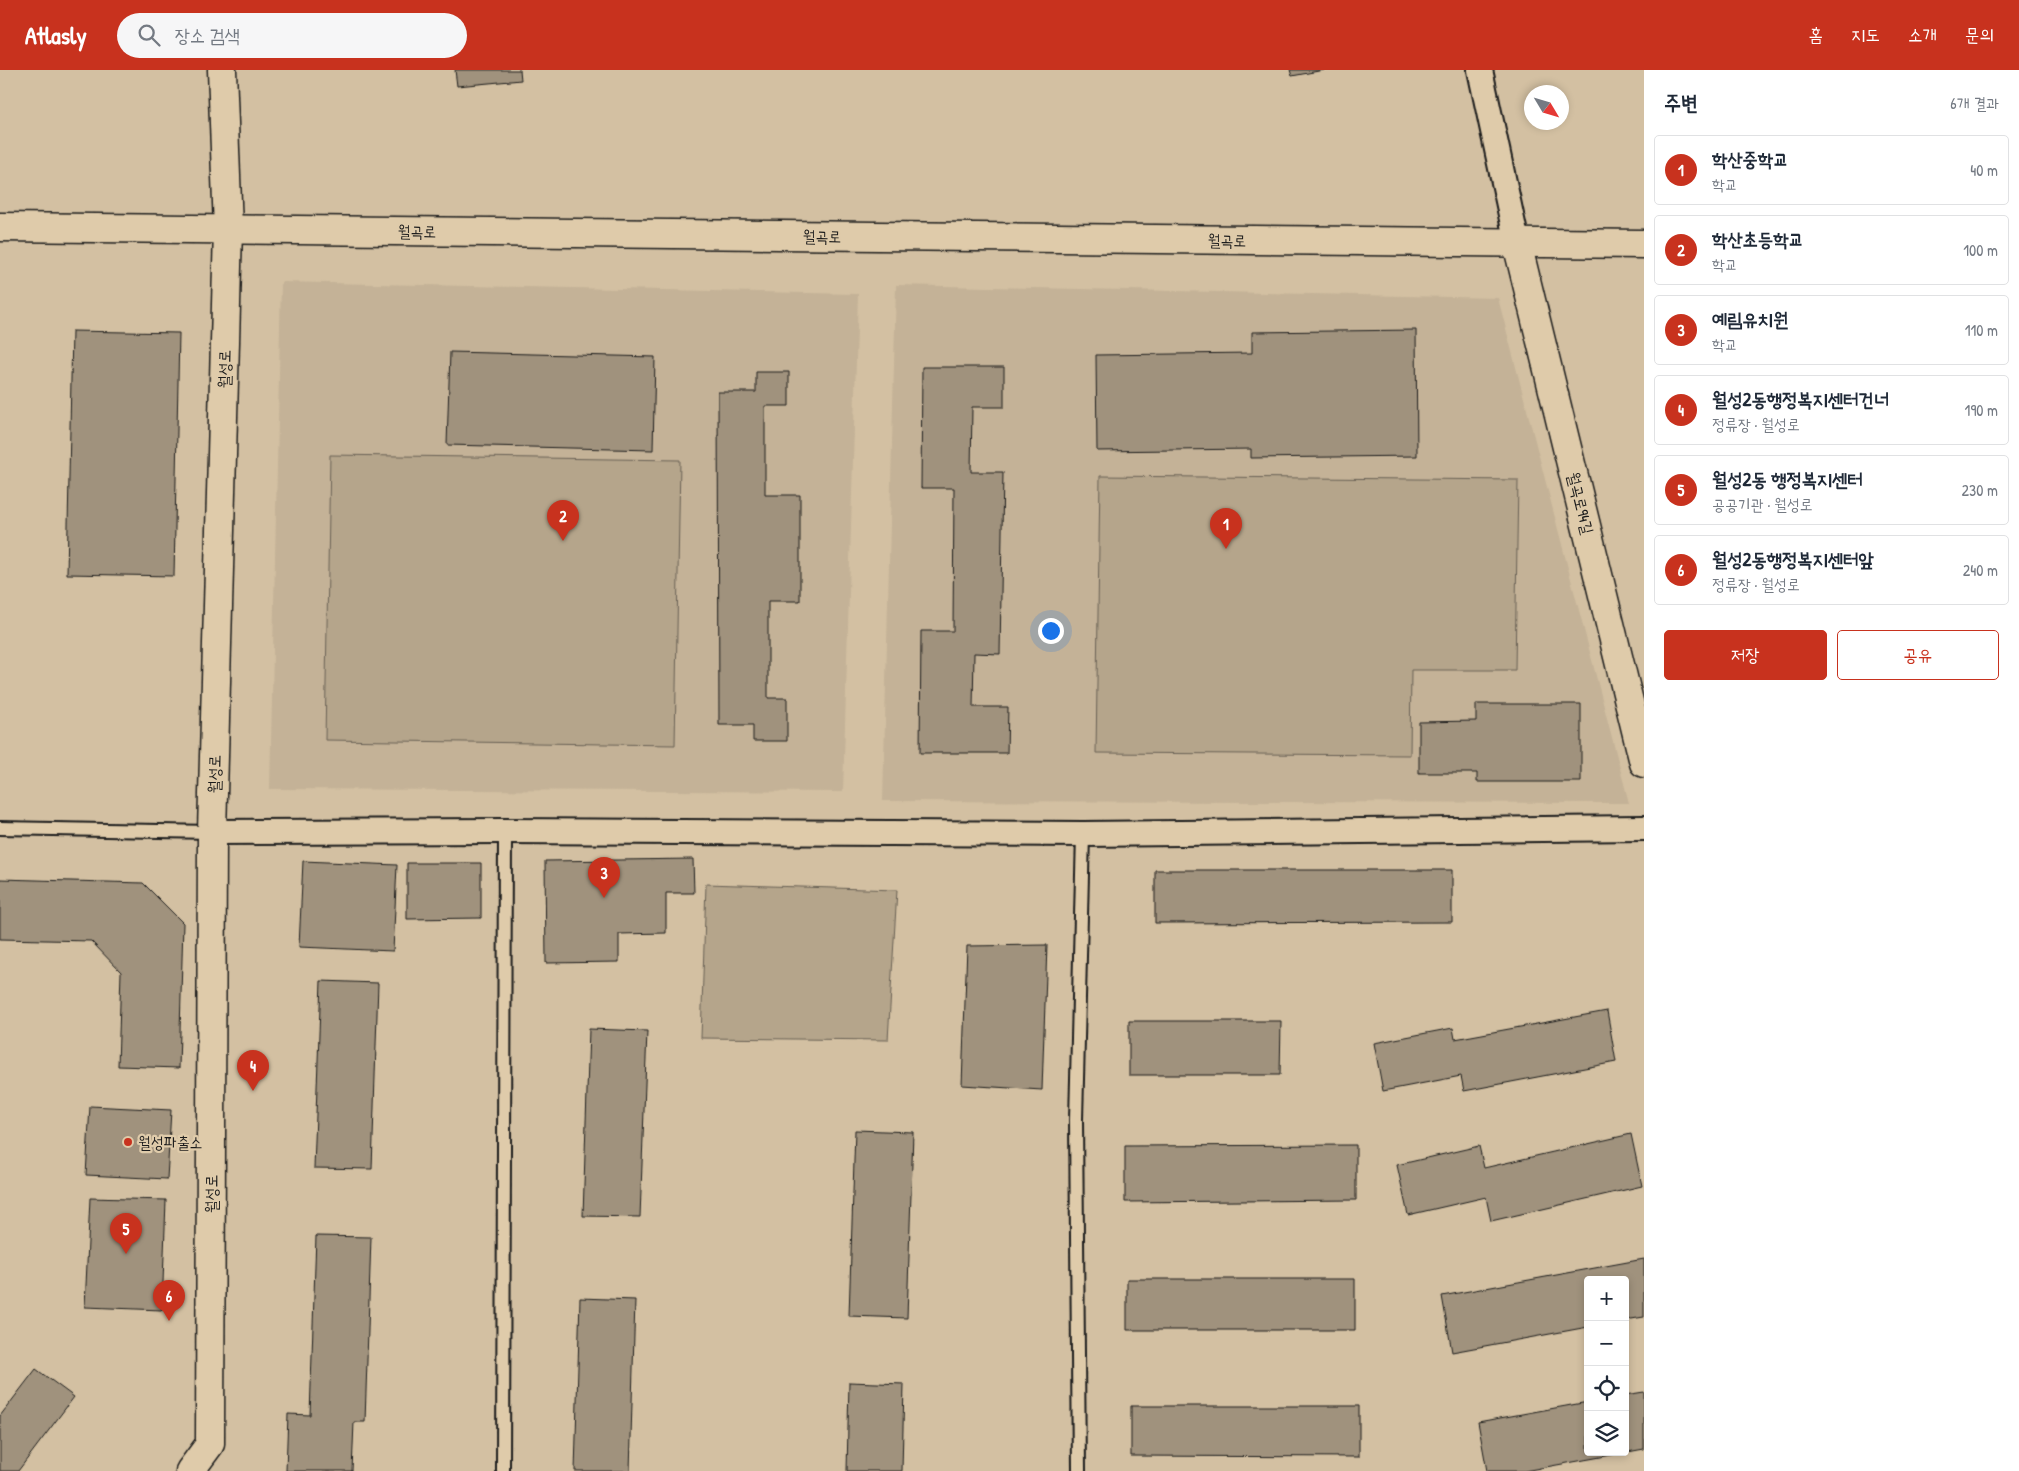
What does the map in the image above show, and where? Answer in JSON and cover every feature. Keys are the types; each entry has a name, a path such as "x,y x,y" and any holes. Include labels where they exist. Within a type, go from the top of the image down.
{"street":[{"name":"월성로","path":"190,1471 210,1444 212,832 228,229 222,70"},
{"path":"1480,70 1517,243"},
{"name":"월곡로","path":"0,227 1644,244"},
{"name":"월곡로94길","path":"1517,243 1644,763"},
{"path":"212,832 505,831 1083,834 1644,828"}],"lane":[{"path":"0,828 212,832"},
{"path":"503,1471 505,831"},
{"path":"1079,1471 1076,1120 1083,834"}],"shaded area":[{"path":"281,282 858,294 843,792 270,789"},
{"path":"896,285 1498,298 1629,803 883,801"},
{"path":"330,455 680,460 675,745 325,740"},
{"path":"1100,476 1518,480 1515,670 1411,670 1410,755 1096,753"},
{"path":"706,884 897,890 888,1040 701,1038"}],"building":[{"path":"455,70 520,70 521,80 457,86"},
{"path":"1290,70 1324,70 1292,76"},
{"path":"1416,330 1417,456 1251,458 1251,449 1097,451 1096,355 1252,353 1252,332"},
{"path":"72,331 179,333 174,576 67,574"},
{"path":"450,352 655,357 653,450 447,445"},
{"path":"922,367 1004,367 1004,407 972,407 971,472 1003,472 1000,654 974,653 973,707 1008,707 1007,753 920,753 921,631 953,631 954,488 921,488"},
{"path":"756,372 789,372 789,406 765,406 765,495 800,495 800,601 768,601 768,698 787,698 787,741 753,741 753,725 719,725 718,392 756,392"},
{"path":"1476,704 1581,704 1581,782 1477,782 1477,773 1419,773 1419,722 1476,721"},
{"path":"693,859 694,893 666,893 666,933 619,934 619,962 546,963 545,861"},
{"path":"303,861 397,865 393,951 299,947"},
{"path":"407,863 481,863 481,918 407,919"},
{"path":"1155,870 1452,870 1452,922 1155,923"},
{"path":"0,879 143,883 183,923 179,1068 118,1066 121,972 91,941 0,939"},
{"path":"1047,945 1042,1090 962,1085 967,946"},
{"path":"321,981 378,983 372,1169 314,1168"},
{"path":"1607,1011 1616,1062 1464,1091 1461,1076 1383,1091 1374,1043 1453,1028 1455,1039"},
{"path":"1129,1021 1281,1021 1280,1075 1129,1075"},
{"path":"589,1029 647,1031 640,1217 583,1216"},
{"name":"월성파출소","path":"90,1106 171,1110 167,1179 86,1175"},
{"path":"855,1130 913,1132 907,1318 849,1316"},
{"path":"1631,1134 1642,1186 1491,1221 1486,1197 1408,1215 1397,1165 1479,1146 1484,1168"},
{"path":"1356,1145 1356,1200 1125,1202 1125,1146"},
{"path":"90,1198 166,1200 162,1310 85,1307"},
{"path":"316,1236 371,1237 365,1422 354,1422 352,1471 286,1471 288,1414 310,1415"},
{"path":"1644,1259 1644,1317 1629,1319 1629,1276 1584,1276 1584,1328 1452,1352 1442,1296"},
{"path":"1127,1279 1355,1279 1355,1330 1127,1330"},
{"path":"580,1298 635,1300 630,1471 575,1471"},
{"path":"36,1369 74,1397 18,1471 0,1471 0,1416"},
{"path":"849,1382 904,1384 902,1471 847,1471"},
{"path":"1644,1392 1644,1449 1629,1452 1629,1411 1629,1394"},
{"path":"1584,1403 1584,1456 1606,1456 1524,1471 1487,1471 1478,1422"},
{"path":"1131,1406 1359,1406 1359,1457 1131,1456"}],"place":[{"name":"학산초등학교","path":"563,541"},
{"name":"학산중학교","path":"1226,549"},
{"name":"예림유치원","path":"604,898"},
{"name":"월성2동행정복지센터건너","path":"253,1091"},
{"name":"월성파출소","path":"128,1142"},
{"name":"월성2동 행정복지센터","path":"126,1254"},
{"name":"월성2동행정복지센터앞","path":"169,1321"}]}
